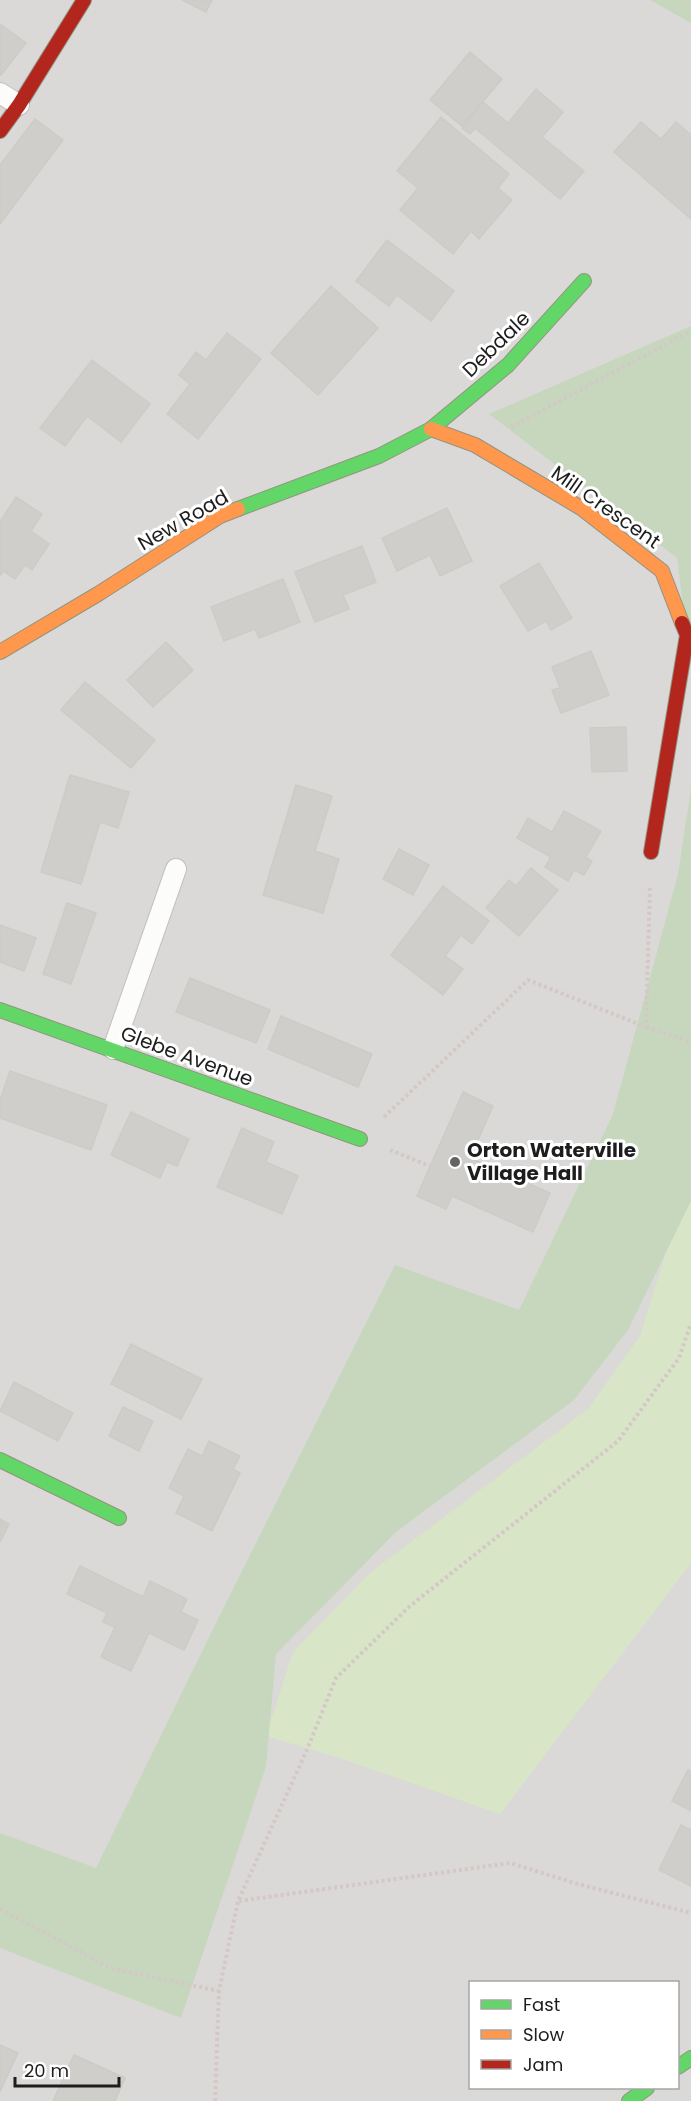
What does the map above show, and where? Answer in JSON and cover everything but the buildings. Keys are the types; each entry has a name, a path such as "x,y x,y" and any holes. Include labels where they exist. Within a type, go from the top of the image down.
{"street":[{"path":"0,131 19,105 84,0"},
{"name":"Debdale","path":"430,429 508,364 584,280"},
{"name":"Mill Crescent","path":"430,429 475,445 581,508 662,571 687,635 651,852"},
{"name":"New Road","path":"0,652 98,594 220,516 379,456 430,429"},
{"name":"Glebe Avenue","path":"0,1010 360,1139"},
{"path":"0,1460 119,1518"},
{"path":"629,2101 646,2089"}],"lane":[{"path":"0,93 19,105"},
{"path":"113,1049 176,869"}],"path":[{"path":"475,445 691,331"},
{"path":"646,1027 651,852"},
{"path":"430,1166 360,1139 528,980 646,1027 691,1042"},
{"path":"215,2101 219,1991 238,1901 306,1752 336,1678 410,1606 618,1441 679,1358 691,1323"},
{"path":"238,1901 510,1863 578,1884 691,1913"},
{"path":"0,1910 110,1968 219,1991"}],"shaded area":[{"path":"0,0 691,0 691,2101 0,2101"}],"green space":[{"path":"650,0 691,0 691,23"},
{"path":"691,326 691,669 677,558 489,414"},
{"path":"691,789 691,1201 628,1330 574,1400 396,1532 276,1654 266,1767 181,2018 0,1948 0,1833 96,1868 395,1265 519,1310 613,1114 678,874"},
{"path":"691,1173 691,1563 500,1814 337,1757 266,1736 293,1652 371,1572 588,1409 640,1336"}],"traffic: fast":[{"path":"238,509 379,456 431,429 508,365 584,281"},
{"path":"0,1010 360,1139"},
{"path":"0,1460 119,1518"},
{"path":"679,2066 691,2058"},
{"path":"629,2101 646,2089"}],"traffic: slow":[{"path":"431,429 475,445 581,508 662,571 682,623"},
{"path":"0,652 98,594 220,516 238,509"}],"traffic: jam":[{"path":"0,131 19,105 84,0"},
{"path":"651,852 687,635 682,623"}],"place":[{"name":"Orton Waterville Village Hall","path":"455,1162"}]}
